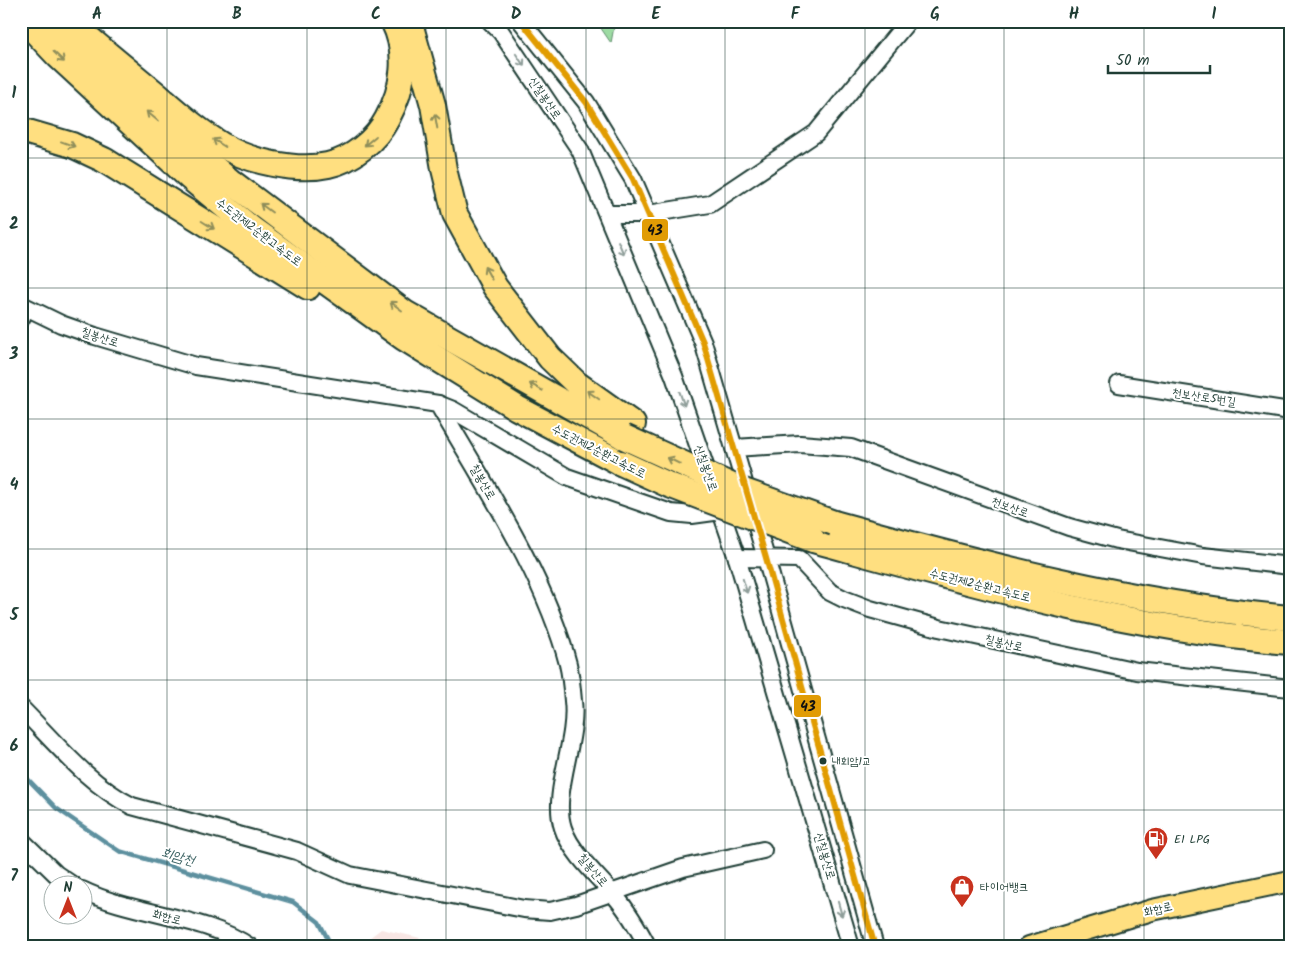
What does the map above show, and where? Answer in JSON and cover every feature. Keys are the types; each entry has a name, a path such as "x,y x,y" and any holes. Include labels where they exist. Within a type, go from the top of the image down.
{"highway":[{"name":"수도권제2순환고속도로","path":"25,21 58,56 189,178 252,229 404,338 517,408 621,463 669,485 813,540 982,587 1084,611 1187,630 1290,642"},
{"name":"수도권제2순환고속도로","path":"52,21 115,85 230,181 405,313 629,430 726,468 827,515 882,527 944,554 1051,579 1180,604 1290,618"},
{"path":"70,21 200,131 223,146 255,160 284,165 313,166 329,165 349,156 376,136 386,121 399,89 403,58 402,45 393,21"},
{"path":"409,21 433,105 444,169 455,214 495,286 550,358 629,430"},
{"path":"21,130 72,145 104,160 331,302 404,351 517,408"}],"main road":[{"name":"화합로","path":"1029,947 1152,910 1290,881"}],"street":[{"name":"신칠봉산로","path":"490,21 501,32 580,150 674,376 737,558 851,947"},
{"name":"신칠봉산로","path":"521,21 586,102 633,179 703,342 827,771 875,945"},
{"path":"607,214 648,214 710,204 816,134 908,21"},
{"name":"칠봉산로","path":"23,310 95,336 196,366 438,404 502,515 536,581 560,637 568,666 575,718 561,797 562,827 567,839 614,895 646,942"},
{"name":"천보산로5번길","path":"1119,384 1290,411"},
{"path":"438,404 453,410 567,477 671,513 692,515 721,511"},
{"name":"천보산로","path":"734,448 800,444 851,448 1027,513 1085,532 1211,557 1290,566"},
{"name":"칠봉산로","path":"737,558 799,559 830,592 844,599 870,609 939,628 1136,671 1290,688"},
{"path":"21,708 98,784 115,798 132,806 297,850 350,875 524,910 550,911 576,905 614,895 683,868 763,850"},
{"path":"21,840 59,876"},
{"name":"화합로","path":"92,895 102,900 217,931 241,940 250,947"}],"shaded area":[{"path":"381,929 460,947 367,947 369,938"}],"green space":[{"path":"596,21 615,21 611,43"}],"waterway":[{"name":"회암천","path":"21,772 56,808 119,851 293,902 319,922 332,947"}],"transit line":[{"name":"43","path":"521,21 586,102 633,179 703,342 766,558 875,947"}],"place":[{"name":"내회암1교","path":"823,761"},
{"name":"E1 LPG","path":"1156,860"},
{"name":"타이어뱅크","path":"962,908"}]}
